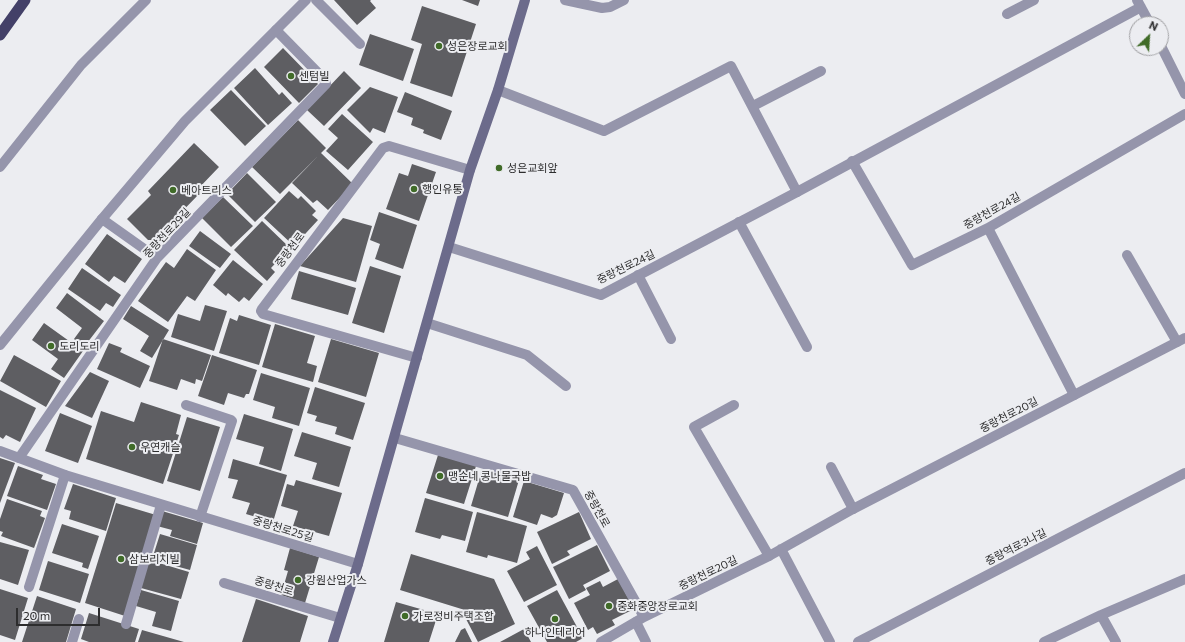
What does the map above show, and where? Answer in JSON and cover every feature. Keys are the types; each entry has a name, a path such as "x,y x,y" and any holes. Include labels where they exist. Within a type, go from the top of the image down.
{"highway":[{"path":"0,35 26,0"}],"main road":[{"path":"333,642 358,564 395,438 470,170 498,90 525,0"}],"street":[{"path":"0,167 81,65 146,0"},
{"path":"0,345 102,219 185,121 306,0"},
{"path":"316,0 360,44"},
{"path":"565,0 602,8 610,7 624,0"},
{"path":"1007,14 1034,0"},
{"path":"1139,3 1146,16"},
{"name":"중랑천로24길","path":"449,247 601,295 797,192 1139,3"},
{"name":"중랑천로29길","path":"19,458 157,258 326,84 325,80 276,30"},
{"path":"1166,56 1185,94"},
{"path":"498,90 604,131 731,66 797,192"},
{"path":"753,106 821,70"},
{"name":"중랑천로24길","path":"852,162 912,265 988,228 1185,114"},
{"name":"중랑천로","path":"417,358 264,314 261,311 383,148 389,146 470,170"},
{"path":"102,219 157,258"},
{"path":"739,222 807,347"},
{"path":"988,228 1074,395"},
{"name":"중랑천로20길","path":"601,642 640,620 769,556 853,509 1181,340 1126,255"},
{"path":"638,275 671,339"},
{"path":"427,323 528,355 566,386"},
{"path":"186,405 232,421 200,517"},
{"path":"734,405 694,427 769,556"},
{"name":"중랑천로","path":"395,438 573,490 640,620"},
{"name":"중랑천로25길","path":"0,451 64,475 358,564"},
{"path":"831,468 853,509"},
{"name":"중랑역로3나길","path":"858,642 1185,473"},
{"path":"29,587 64,475"},
{"path":"126,624 161,505"},
{"path":"781,549 830,642"},
{"path":"1044,642 1101,615 1185,579"},
{"name":"중랑천로","path":"224,583 340,618"},
{"path":"1101,615 1116,642"},
{"path":"72,642 79,619"},
{"path":"640,620 646,642"}],"building":[{"path":"334,0 371,0 370,1 376,8 357,25"},
{"path":"462,0 480,0 478,6"},
{"path":"422,6 476,24 452,97 410,83 422,44 411,40"},
{"path":"370,34 414,49 403,81 359,65"},
{"name":"센텀빌","path":"283,48 318,84 299,103 264,67"},
{"path":"255,68 279,95 282,92 292,103 268,125 234,88"},
{"path":"344,71 361,88 324,126 307,110"},
{"path":"370,87 398,97 385,133 373,128 370,133 347,110"},
{"path":"231,90 266,126 245,146 210,110"},
{"path":"405,92 452,111 441,140 423,133 424,130 411,125 413,118 397,112"},
{"path":"342,114 373,142 348,170 326,151 338,138 328,129"},
{"path":"298,120 326,148 321,153 353,184 328,210 317,200 313,203 292,183 318,156 280,194 252,167"},
{"name":"베아트리스","path":"194,143 219,167 197,190 200,193 167,227 170,230 154,240 148,240 127,219 151,195 148,191"},
{"path":"412,164 436,172 419,221 386,209 399,173 408,176"},
{"path":"247,173 276,202 255,222 227,194"},
{"path":"289,191 298,199 301,196 316,211 312,215 318,220 294,246 264,218"},
{"path":"223,197 253,226 231,247 202,218"},
{"path":"379,212 417,225 403,269 375,259 380,244 370,240"},
{"path":"343,218 372,226 356,282 300,266"},
{"path":"262,221 290,248 271,268 275,272 267,281 234,250"},
{"path":"200,231 231,254 220,268 189,246"},
{"path":"107,234 142,259 125,283 114,276 109,282 85,264"},
{"path":"187,249 216,270 195,301 187,296 168,322 138,301 166,262 174,268"},
{"path":"233,260 263,284 249,301 244,297 239,302 228,293 226,296 213,285"},
{"path":"370,266 401,276 384,333 352,323"},
{"path":"82,268 121,295 113,307 106,303 100,311 68,289"},
{"path":"299,271 356,288 348,315 291,299"},
{"path":"67,293 104,321 84,347 74,339 82,328 56,308"},
{"path":"205,305 227,311 214,351 171,337 178,314 200,321"},
{"path":"131,306 169,330 152,358 140,351 149,336 123,319"},
{"path":"239,315 271,325 259,365 219,353 230,318 237,321"},
{"path":"44,323 83,351 64,378 51,369 58,359 32,340"},
{"path":"275,324 315,336 307,363 317,366 313,382 262,367"},
{"path":"163,339 211,355 202,381 196,379 195,384 181,379 177,390 149,381"},
{"path":"331,339 379,353 366,397 318,382"},
{"path":"109,343 122,348 120,352 150,366 140,388 97,369"},
{"path":"14,355 61,381 46,407 0,381"},
{"path":"212,355 257,370 249,394 246,394 244,398 228,393 224,405 198,396"},
{"path":"90,372 109,381 92,418 65,406"},
{"path":"261,373 310,388 299,426 272,418 275,407 253,400"},
{"path":"315,387 365,403 353,440 335,434 337,427 315,421 317,416 307,413"},
{"path":"0,390 36,408 20,442 6,435 3,439 0,437"},
{"name":"우연캐슬","path":"141,402 181,415 176,434 179,435 163,484 86,459 101,411 134,422"},
{"path":"60,413 92,426 78,463 45,451"},
{"path":"244,414 293,429 281,471 259,464 264,447 236,439"},
{"path":"187,417 220,427 200,491 167,481"},
{"path":"302,432 351,447 339,487 312,479 317,463 294,456"},
{"path":"438,455 476,466 464,504 426,493"},
{"path":"0,458 15,463 0,503"},
{"path":"233,459 287,475 273,522 246,514 250,503 232,498 238,480 228,478"},
{"path":"18,466 43,475 41,479 56,484 47,510 7,496"},
{"path":"482,469 519,480 508,517 471,506"},
{"path":"296,480 342,493 329,536 293,526 298,511 281,506 287,484 294,486"},
{"path":"524,481 564,493 557,515 552,518 541,514 537,525 513,517"},
{"path":"73,484 116,498 106,531 69,519 71,511 64,509"},
{"path":"425,498 473,512 465,541 442,535 440,539 415,532"},
{"path":"7,499 42,511 40,516 45,518 34,548 1,536 3,532 0,531 0,519"},
{"name":"삼보리치빌","path":"116,503 156,515 125,616 85,603"},
{"path":"162,511 203,523 197,544 170,536 172,530 157,526"},
{"path":"477,512 527,526 517,563 488,555 487,558 466,552"},
{"path":"579,512 591,539 567,551 570,555 552,564 537,532"},
{"path":"62,524 99,536 88,569 82,567 83,563 52,553"},
{"path":"160,534 197,545 190,570 161,562 162,556 154,553"},
{"path":"0,542 29,550 18,585 0,579"},
{"path":"597,545 610,571 583,585 586,590 569,599 553,567"},
{"path":"537,546 557,585 524,602 507,571 530,559 526,552"},
{"path":"290,548 319,557 305,603 281,595 288,571 284,570"},
{"path":"411,554 494,579 515,624 478,642 466,619 471,616 468,611 400,590"},
{"path":"149,560 189,572 181,599 141,588"},
{"path":"48,561 89,574 80,603 39,590"},
{"path":"618,579 634,609 612,620 615,625 597,634 593,627 588,630 574,603 590,595 586,588 600,581 603,587"},
{"path":"0,589 28,598 15,640 0,635"},
{"path":"141,590 179,601 171,631 152,626 156,612 136,606"},
{"path":"557,590 583,638 576,642 547,642 527,606"},
{"path":"37,596 76,609 66,642 22,642"},
{"path":"256,599 308,616 300,642 242,642"},
{"path":"396,602 438,614 429,642 384,642"},
{"path":"89,613 139,629 135,642 89,642 81,639"},
{"path":"465,628 472,642 455,642 461,630"},
{"path":"524,629 531,642 500,642"},
{"path":"142,630 184,642 138,642"}],"place":[{"name":"성은장로교회","path":"439,46"},
{"name":"센텀빌","path":"291,76"},
{"name":"성은교회앞","path":"499,168"},
{"name":"행인유통","path":"414,189"},
{"name":"베아트리스","path":"173,190"},
{"name":"도리도리","path":"51,346"},
{"name":"우연캐슬","path":"132,447"},
{"name":"맹순네 콩나물국밥","path":"440,476"},
{"name":"삼보리치빌","path":"121,559"},
{"name":"강원산업가스","path":"298,580"},
{"name":"중화중앙장로교회","path":"609,606"},
{"name":"가로정비주택조합","path":"405,616"},
{"name":"하나인테리어","path":"555,619"}]}
